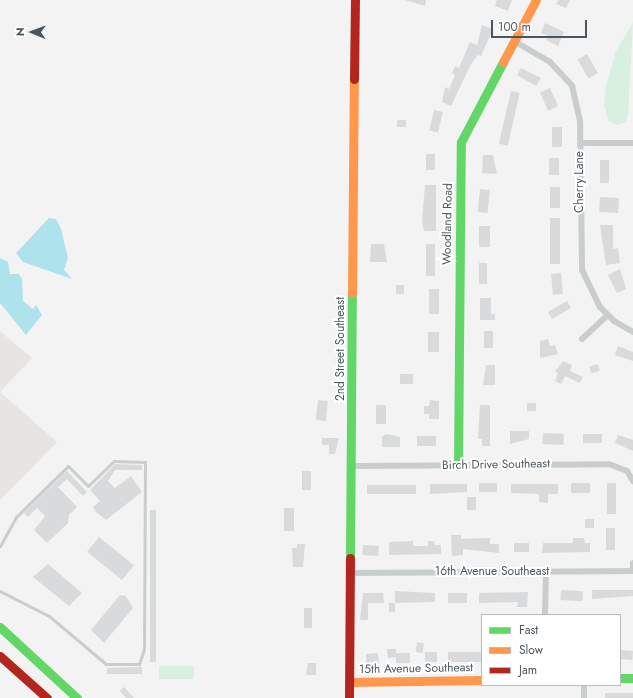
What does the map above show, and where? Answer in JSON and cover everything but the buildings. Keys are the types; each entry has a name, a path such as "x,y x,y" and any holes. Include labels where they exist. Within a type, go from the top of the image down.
{"main road":[{"name":"2nd Street Southeast","path":"349,698 355,0"},
{"name":"Woodland Road","path":"458,466 461,142 536,0"},
{"path":"0,627 77,698"},
{"path":"0,656 46,698"},
{"path":"621,678 633,678"},
{"name":"15th Avenue Southeast","path":"349,682 481,680"}],"street":[{"name":"Cherry Lane","path":"514,41 550,62 572,86 578,108 580,143 582,270 594,299 608,315 633,332"},
{"path":"580,143 633,143"},
{"path":"582,339 608,315"},
{"name":"Birch Drive Southeast","path":"352,466 609,464 627,471 633,481"},
{"path":"633,563 633,571"},
{"name":"16th Avenue Southeast","path":"350,573 633,571"},
{"path":"545,614 546,572"},
{"path":"584,686 584,698"}],"lane":[{"path":"0,546 16,517 68,466 88,486 114,461 141,461 147,466 144,649 139,664 106,664 50,616 0,591"}],"shaded area":[{"path":"0,331 32,358 0,392"},
{"path":"0,392 57,442 0,500"}],"green space":[{"path":"633,23 628,113 626,122 617,125 608,121 604,103 606,86 616,51"},
{"path":"159,666 194,666 194,679 159,679"}],"water":[{"path":"49,218 56,219 61,229 68,258 64,270 72,279 23,262 16,253"},
{"path":"0,258 8,262 10,274 19,274 22,279 23,301 33,309 36,305 42,315 26,335 0,303"}],"traffic: fast":[{"path":"458,466 461,142 503,62"},
{"path":"350,558 352,293"},
{"path":"0,627 77,698"},
{"path":"621,678 633,678"}],"traffic: slow":[{"path":"503,62 536,0"},
{"path":"352,293 354,79"},
{"path":"349,682 481,680"}],"traffic: jam":[{"path":"354,79 355,0"},
{"path":"349,698 350,558"},
{"path":"0,656 47,698"}]}
